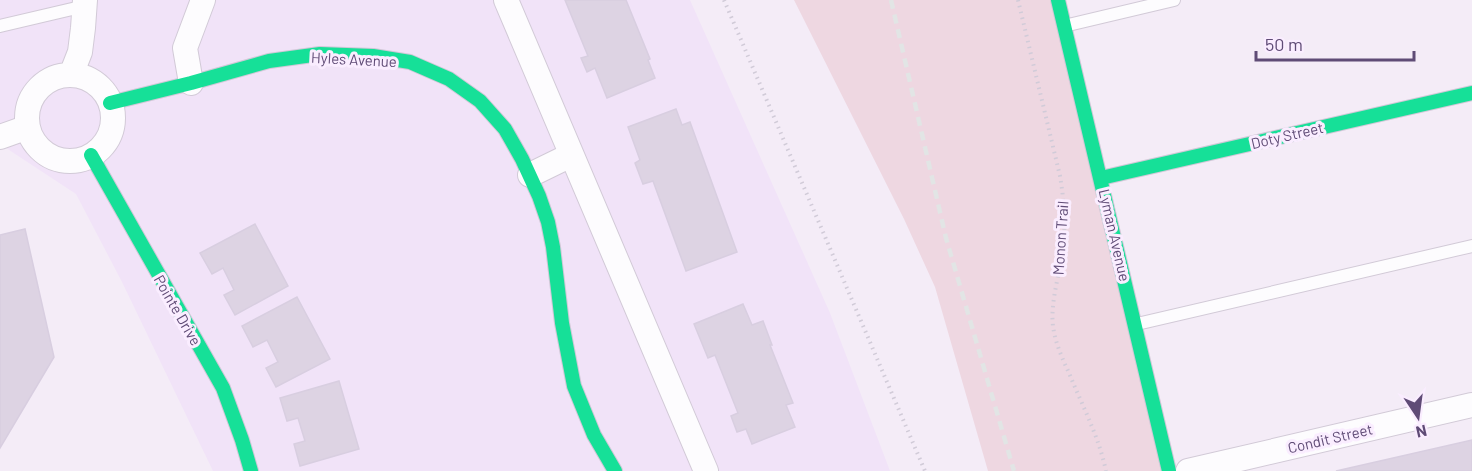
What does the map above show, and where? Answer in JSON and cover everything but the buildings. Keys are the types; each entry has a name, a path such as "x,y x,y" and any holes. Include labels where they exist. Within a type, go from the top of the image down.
{"street":[{"path":"191,82 185,48 203,0"},
{"path":"506,0 706,471"},
{"name":"Lyman Avenue","path":"1058,0 1170,471"},
{"path":"71,75 80,52 85,3"},
{"name":"Hyles Avenue","path":"110,103 269,61 320,54 373,56 410,62 449,79 480,101 505,129 539,196 554,247 562,323 574,386 594,435 615,471"},
{"path":"58,76 84,77 104,92 110,103 112,127 108,138 91,155 78,160 52,157 32,140 27,114 30,102 36,91 46,82 58,76"},
{"name":"Doty Street","path":"1101,178 1472,93"},
{"path":"0,136 28,128"},
{"name":"Pointe Drive","path":"91,155 223,388 251,471"},
{"path":"530,175 571,155"},
{"name":"Condit Street","path":"1188,471 1472,405"}],"lane":[{"path":"1064,26 1174,0"},
{"path":"0,26 85,3"},
{"path":"1136,325 1472,246"}],"path":[{"path":"724,0 925,471"},
{"name":"Monon Trail","path":"1018,0 1064,197 1063,248 1053,306 1053,326 1058,348 1094,434 1106,471"}],"shaded area":[{"path":"0,0 690,0 830,313 890,471 213,471 122,282 76,194 0,144"},
{"path":"794,0 1055,0 1168,471 988,471 935,287 904,219"}],"railway":[{"path":"891,0 946,238 1014,471"}],"traffic: fast":[{"path":"1058,0 1169,471"},
{"path":"110,103 269,61 320,54 373,56 410,62 449,79 480,101 505,129 539,196 553,247 562,323 574,386 594,435 615,471"},
{"path":"1101,178 1472,93"},
{"path":"91,155 223,388 251,471"}]}
